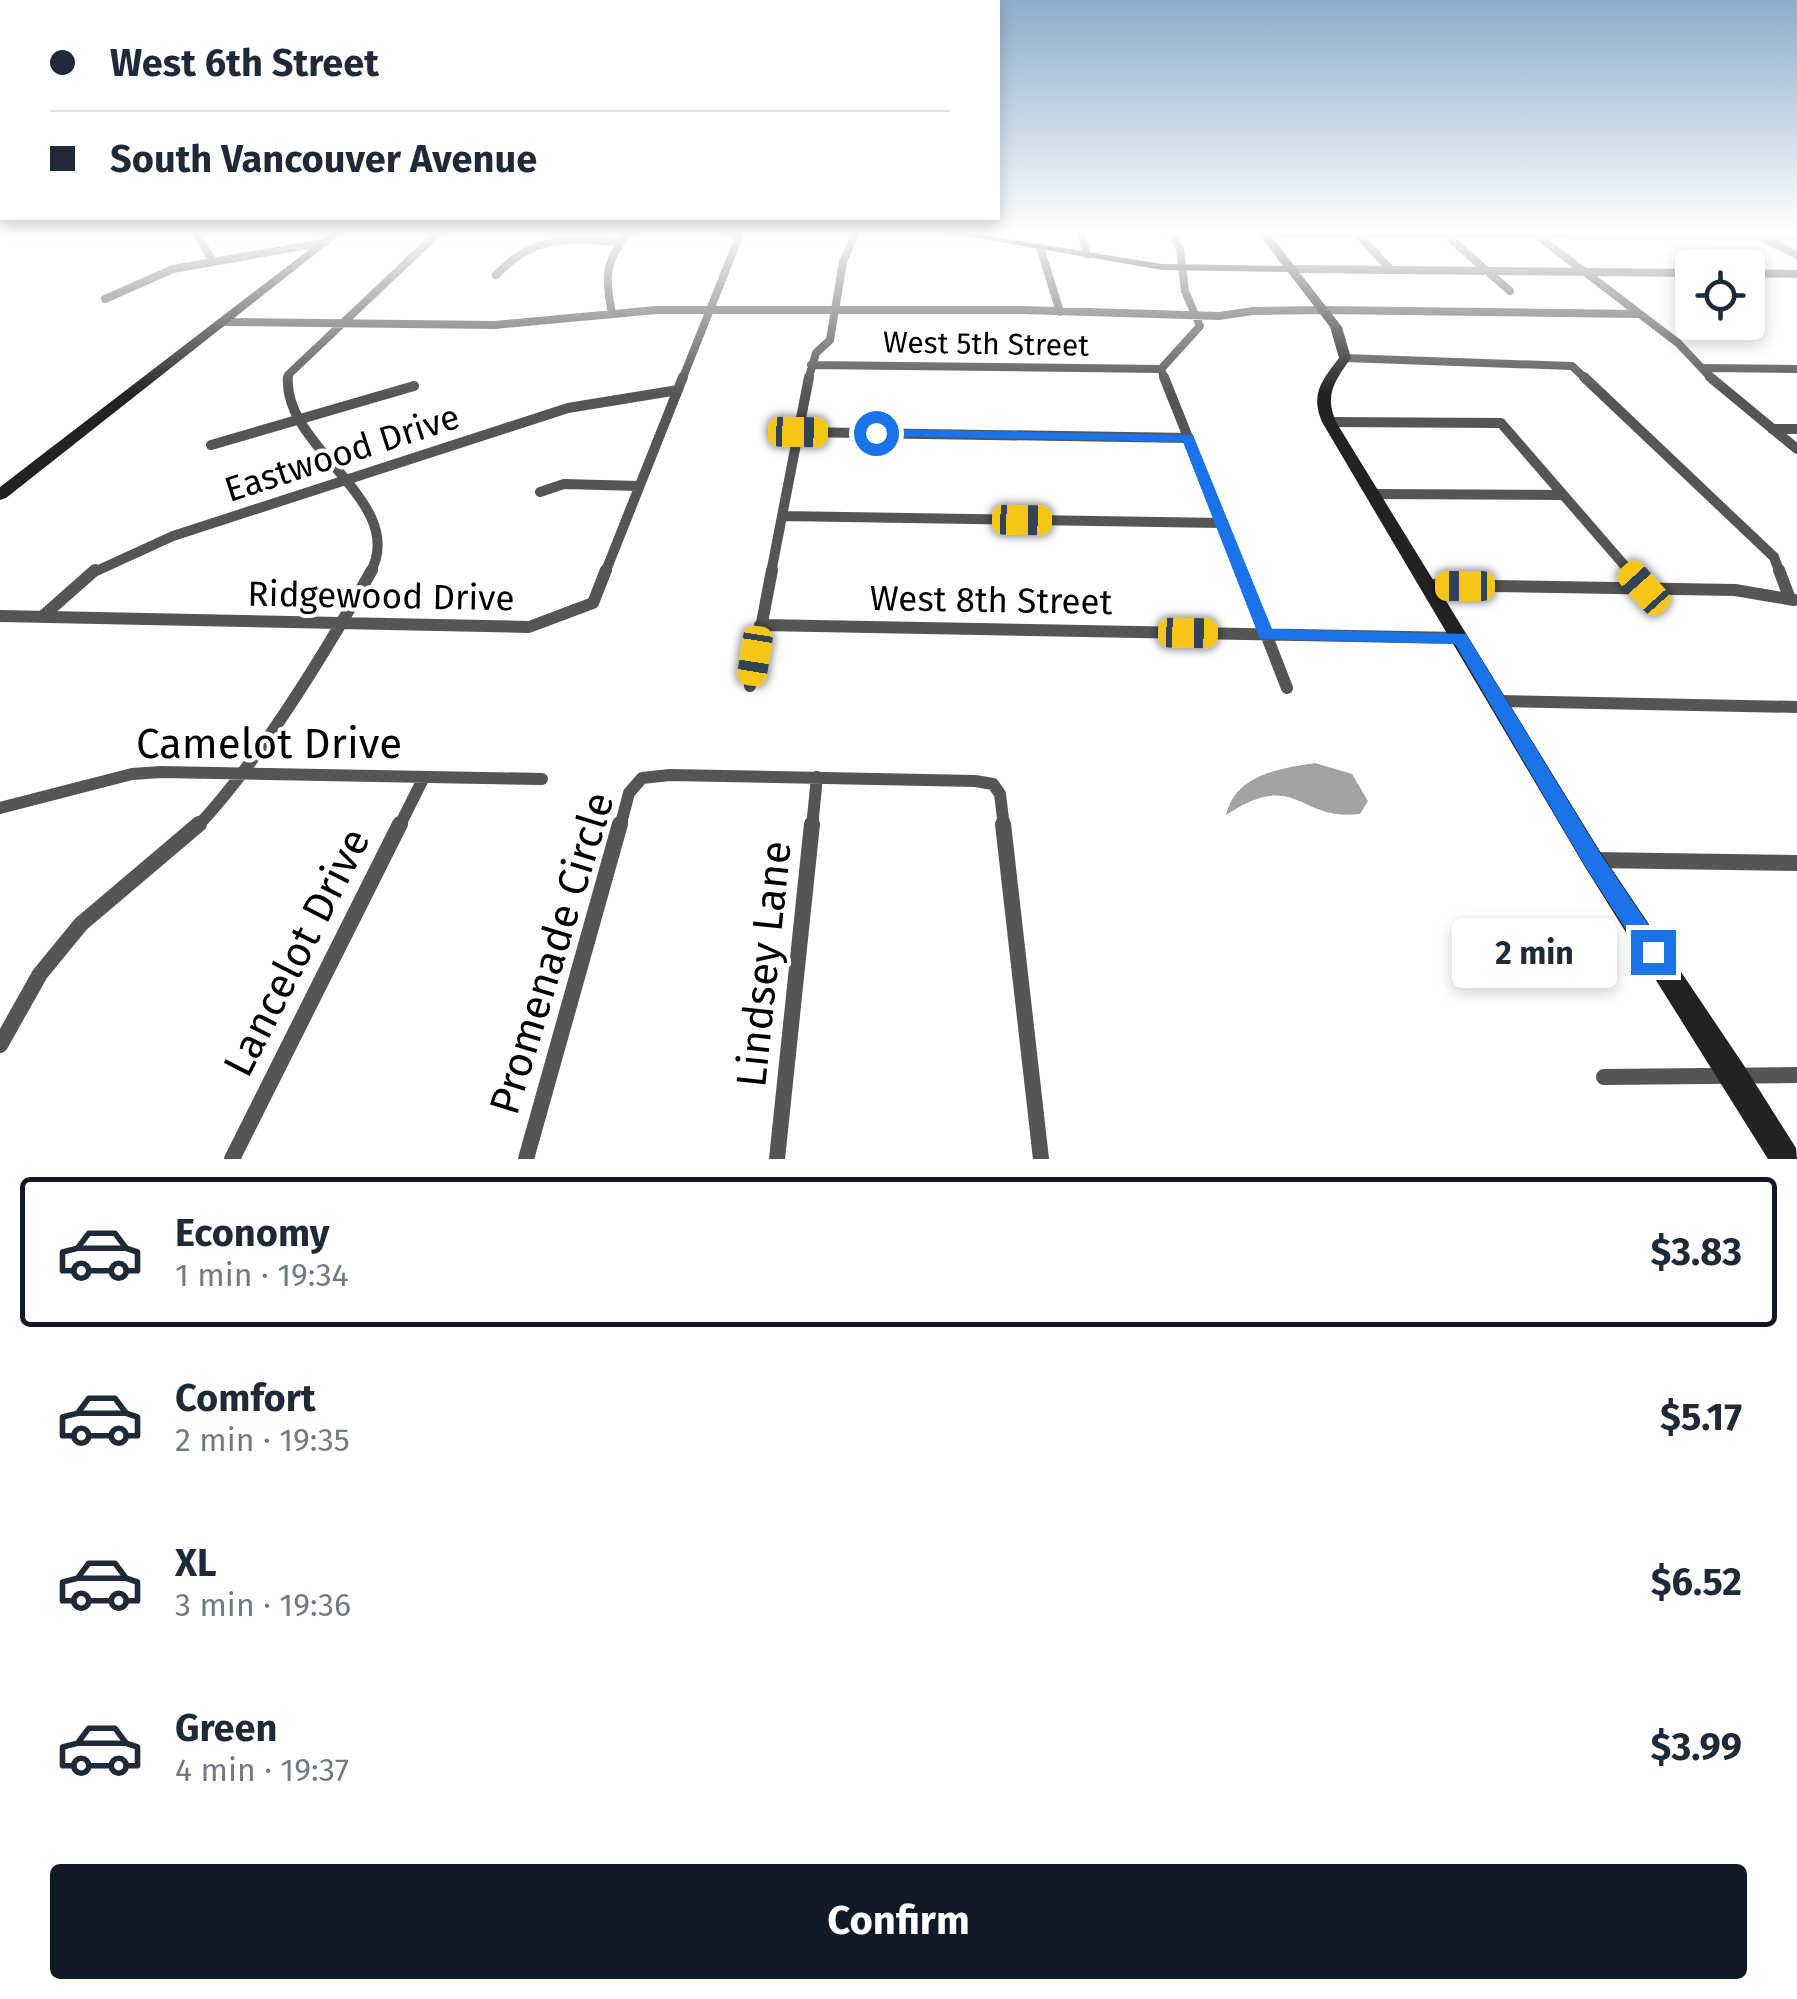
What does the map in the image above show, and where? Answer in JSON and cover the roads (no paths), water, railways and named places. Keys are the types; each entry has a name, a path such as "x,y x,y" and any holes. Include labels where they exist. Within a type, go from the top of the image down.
{"street":[{"path":"105,299 134,286"},
{"path":"0,495 270,286"},
{"path":"0,1045 59,948 81,924 207,819 342,623 378,558 372,516 299,421 286,398 288,376 382,286"},
{"path":"606,286 612,314"},
{"name":"Ridgewood Drive","path":"0,616 529,628 593,603 719,286"},
{"path":"750,686 810,365 830,340 840,286"},
{"path":"1052,286 1060,312"},
{"path":"1185,286 1200,326 1196,337 1169,356 1161,369 1287,688"},
{"path":"1304,286 1336,326 1345,358"},
{"path":"1505,286 1510,291"},
{"path":"1602,286 1705,368 1722,390 1797,448"},
{"path":"224,322 495,325 612,314 837,309 1195,316 1323,310 1640,314"},
{"path":"1345,358 1566,364 1774,557 1793,600"},
{"path":"1345,358 1322,390 1320,405 1329,422 1593,860 1784,1159"},
{"name":"West 5th Street","path":"810,365 1161,369"},
{"path":"1705,368 1797,369"},
{"path":"211,445 414,386"},
{"name":"Eastwood Drive","path":"43,616 98,568 173,536 568,408 678,390"},
{"path":"1329,422 1501,423 1644,588"},
{"path":"1772,429 1797,429"},
{"path":"798,432 1188,438"},
{"path":"540,492 564,484 639,486"},
{"path":"1373,494 1563,495"},
{"path":"782,516 1222,524"},
{"path":"1429,586 1735,590 1793,600"},
{"name":"West 8th Street","path":"760,625 1460,638"},
{"path":"1497,701 1797,707"},
{"name":"Camelot Drive","path":"0,808 132,774 542,779"},
{"name":"Promenade Circle","path":"526,1159 629,793 642,778 656,776 818,776 975,780 993,784 1000,794 1040,1159"},
{"name":"Lindsey Lane","path":"778,1159 818,776"},
{"name":"Lancelot Drive","path":"232,1159 424,777"},
{"path":"1593,860 1797,864"},
{"path":"1604,1078 1797,1075"}]}
